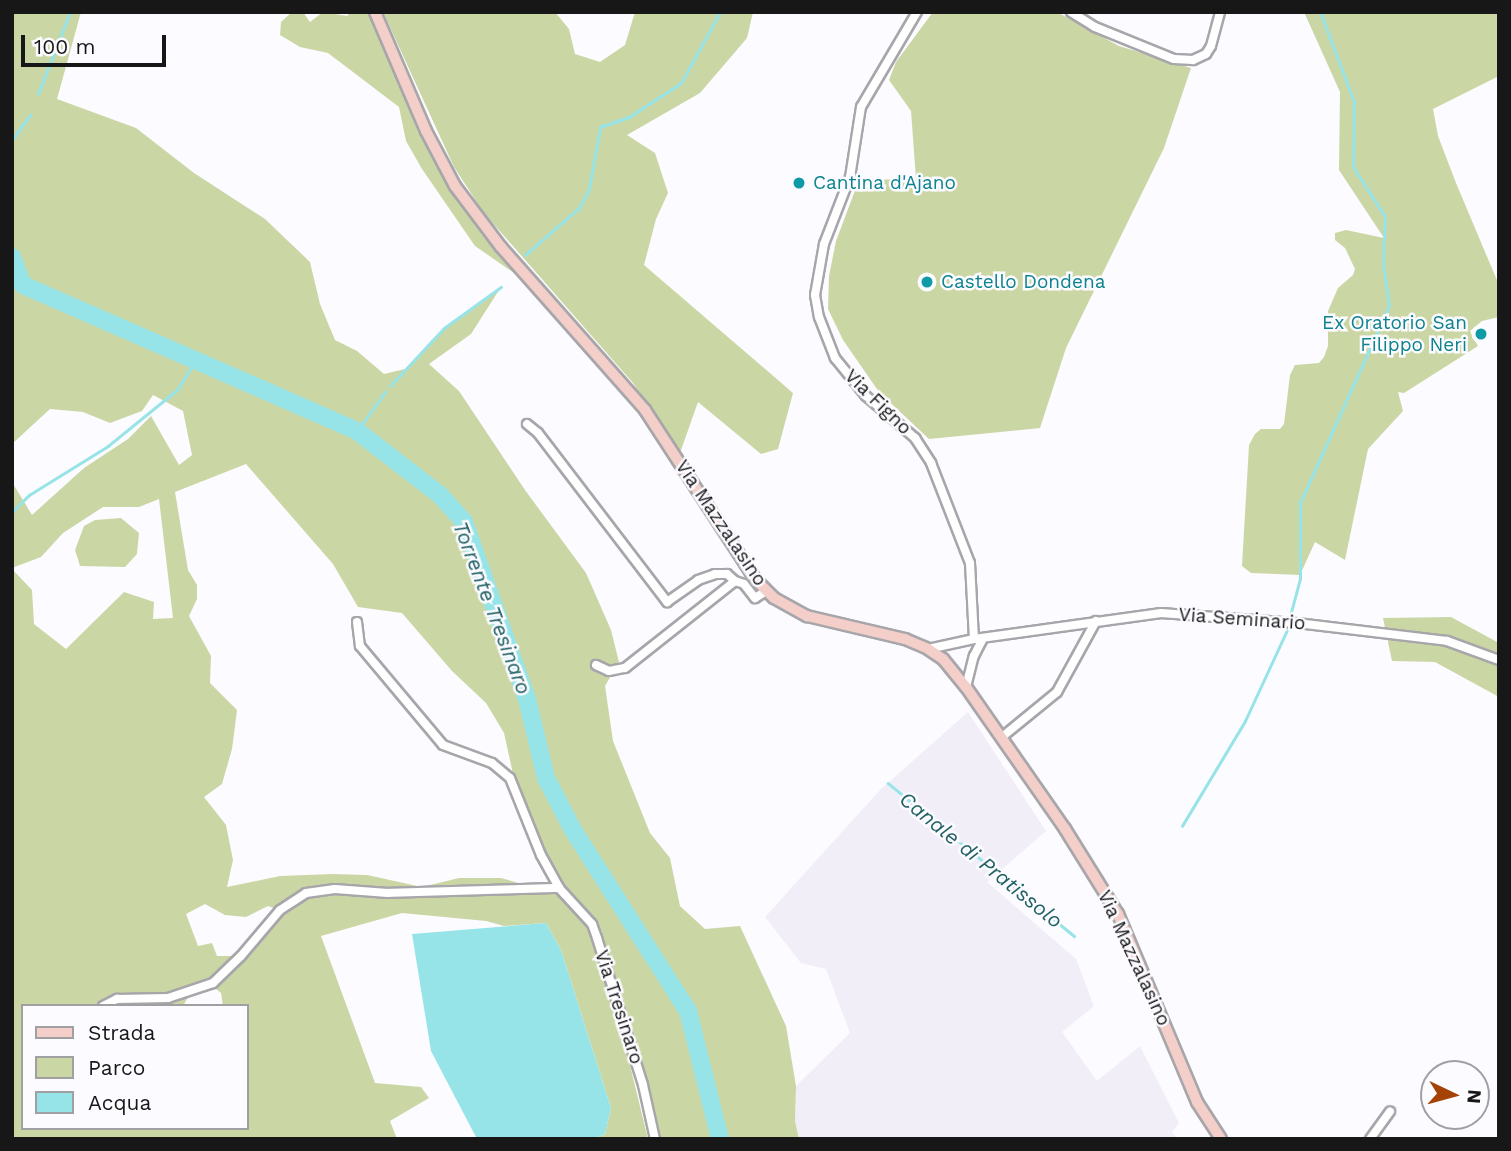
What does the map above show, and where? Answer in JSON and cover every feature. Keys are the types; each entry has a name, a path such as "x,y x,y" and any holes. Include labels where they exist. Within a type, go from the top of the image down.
{"main road":[{"name":"Via Mazzalasino","path":"375,12 438,157 467,204 501,247 645,410 746,568 766,591 783,605 807,616 905,639 928,649 943,659 966,687 1118,914 1197,1102 1221,1139"}],"street":[{"name":"Via Figno","path":"916,12 861,107 850,177 824,244 815,295 825,334 841,367 866,396 915,438 931,463 970,563 979,638"},
{"path":"1071,12 1095,27 1174,59 1193,60 1206,54 1211,46 1220,12"},
{"path":"527,424 538,433 667,602 698,580 715,574 727,575 744,584 755,598 766,591"},
{"path":"596,665 609,671 625,668 735,581"},
{"name":"Via Seminario","path":"928,649 979,638 1161,614 1297,623 1447,641 1499,660"},
{"path":"1002,737 1057,692 1096,621"},
{"name":"Via Tresinaro","path":"356,622 360,646 443,745 492,763 510,778 541,855 559,888 592,924 631,1041 655,1139"},
{"path":"966,687 979,638"},
{"path":"107,1004 117,999 168,998 213,983 241,956 280,910 306,893 335,889 388,893 559,888"},
{"path":"1370,1139 1390,1111"}],"shaded area":[{"path":"968,712 1046,831 987,882 1076,959 1094,1006 1062,1032 1097,1081 1140,1046 1179,1123 1172,1132 1178,1139 799,1139 795,1121 796,1086 850,1033 826,969 801,963 765,917 880,790"}],"green space":[{"path":"12,12 81,12 57,99 136,128 194,173 265,219 310,262 320,304 335,340 357,351 384,374 405,369 444,328 501,287 471,334 429,364 459,391 525,490 586,573 611,630 619,662 605,686 613,741 650,833 670,858 680,906 705,929 740,926 786,1026 796,1086 795,1121 799,1139 659,1139 648,1087 601,930 591,914 560,881 515,783 504,733 486,703 452,671 402,613 358,607 333,564 246,464 175,492 188,570 197,585 197,599 189,616 211,656 210,683 237,710 232,749 222,784 204,797 226,825 233,860 227,887 280,876 332,874 367,875 422,887 459,878 501,878 556,894 582,919 593,941 626,1049 648,1139 594,1139 605,1134 611,1108 561,950 546,923 504,926 486,921 402,913 321,936 375,1083 421,1087 429,1098 390,1121 397,1139 12,1139 12,569 32,590 34,624 66,649 124,592 154,602 153,619 173,618 159,499 139,507 103,507 63,533 41,557 12,568 12,482 32,515 84,468 128,439 151,416 179,465 192,455 183,411 153,395 142,411 110,423 83,412 50,409 12,444","holes":["205,904 225,915 246,917 268,906 279,910 241,956 217,956 212,943 198,946 186,914"]},
{"path":"292,12 303,12 310,22 323,12 347,16 351,12 370,12 450,187 517,275 475,246 406,141 399,107 328,53 300,47 280,35 281,22"},
{"path":"383,12 555,12 569,29 575,54 600,62 625,45 635,12 753,12 747,38 700,93 627,135 655,153 668,193 656,219 644,265 793,393 778,449 761,454 698,402 680,453 633,383 484,213 454,167"},
{"path":"933,12 1057,12 1119,46 1191,68 1164,148 1066,348 1040,428 929,439 879,392 843,340 828,309 829,276 836,241 859,180 916,179 911,111 889,80 896,62"},
{"path":"1304,12 1499,12 1499,76 1433,109 1438,136 1499,285 1499,317 1482,321 1470,331 1478,346 1404,393 1398,392 1403,411 1368,449 1345,560 1315,542 1300,575 1251,573 1242,566 1249,445 1261,429 1280,429 1284,424 1290,375 1295,365 1319,363 1324,357 1328,346 1328,311 1338,288 1353,275 1355,269 1345,248 1335,240 1335,233 1346,230 1384,238 1339,170 1340,92"},
{"path":"121,518 139,533 137,554 125,567 80,566 75,550 84,526 95,520"},
{"path":"1451,617 1499,643 1499,697 1435,662 1392,661 1383,618"}],"water":[{"path":"546,923 561,950 611,1108 605,1134 594,1139 477,1139 431,1051 412,934"}],"waterway":[{"path":"38,94 70,12"},
{"path":"525,255 579,208 589,189 600,127 629,117 681,83 720,12"},
{"path":"1290,616 1300,579 1300,503 1389,306 1383,262 1385,217 1353,167 1354,102 1320,12"},
{"path":"12,140 30,115"},
{"name":"Torrente Tresinaro","path":"12,257 23,285 357,431 440,495 464,522 527,699 546,778 573,830 688,1011 720,1139"},
{"path":"390,386 444,328 501,287"},
{"path":"12,512 29,495 108,446 177,390 196,359"},
{"path":"357,431 385,392"},
{"path":"1182,826 1245,721 1288,628"},
{"name":"Canale di Pratissolo","path":"888,783 1074,936"}],"place":[{"name":"Cantina d'Ajano","path":"799,183"},
{"name":"Castello Dondena","path":"927,282"},
{"name":"Ex Oratorio San Filippo Neri","path":"1481,334"}]}
